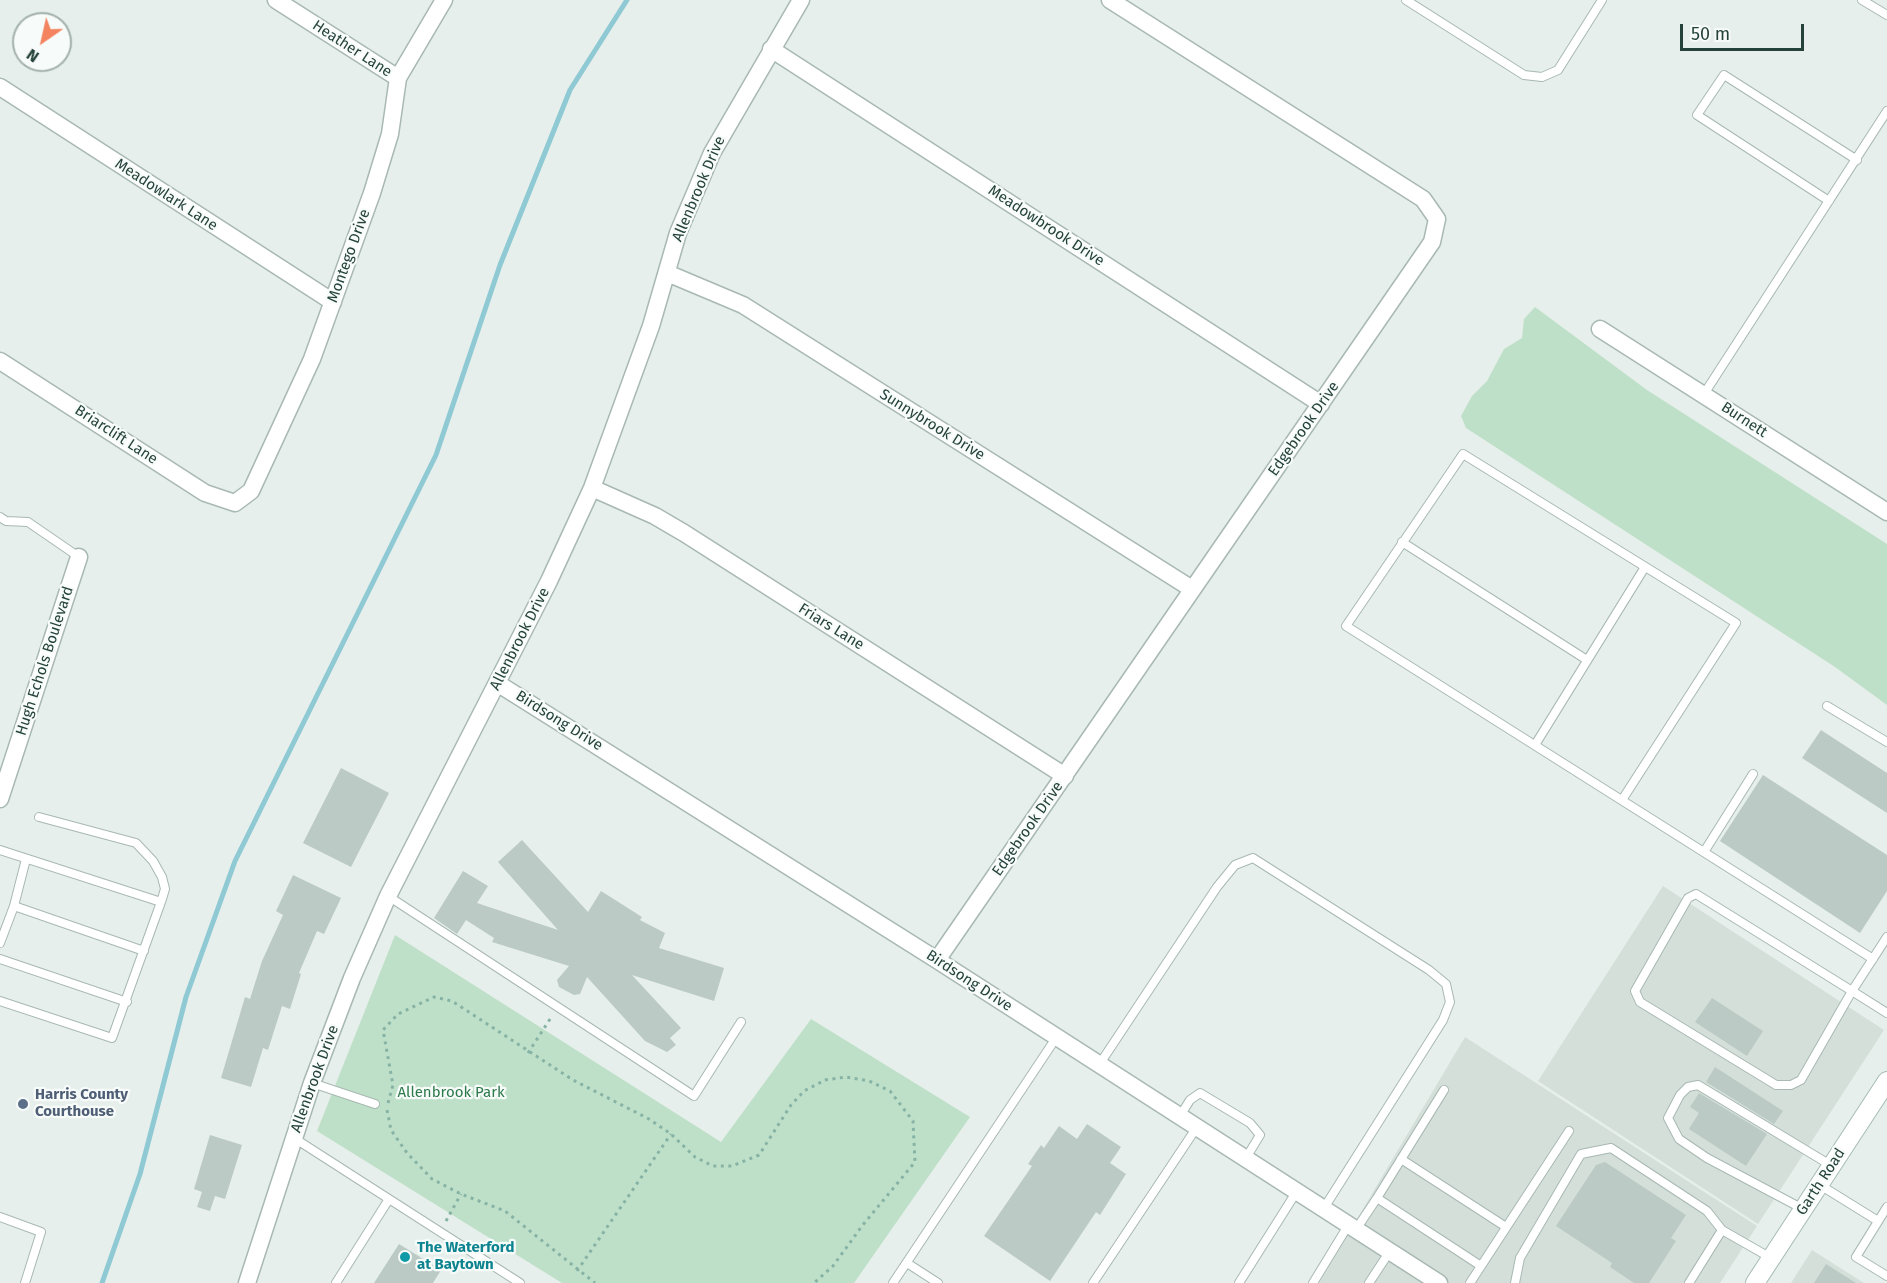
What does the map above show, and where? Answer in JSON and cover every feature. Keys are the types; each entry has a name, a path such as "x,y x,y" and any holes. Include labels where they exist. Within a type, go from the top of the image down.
{"main road":[{"name":"Garth Road","path":"1755,1283 1887,1081"}],"street":[{"name":"Heather Lane","path":"276,0 398,78"},
{"name":"Montego Drive","path":"235,503 251,491 308,368 387,143 398,78 444,0"},
{"name":"Allenbrook Drive","path":"247,1283 293,1138 352,978 388,896 549,581 592,488 651,326 678,233 712,153 801,0"},
{"name":"Edgebrook Drive","path":"937,960 1432,242 1437,219 1423,199 1110,0"},
{"name":"Meadowbrook Drive","path":"771,49 1321,404"},
{"name":"Meadowlark Lane","path":"0,87 333,302"},
{"name":"Sunnybrook Drive","path":"667,273 743,305 1192,589"},
{"name":"Burnett","path":"1600,329 1887,512"},
{"name":"Briarclift Lane","path":"0,361 205,493 235,503"},
{"name":"Friars Lane","path":"592,488 654,516 684,533 1065,776"},
{"name":"Hugh Echols Boulevard","path":"0,799 79,557"},
{"name":"Birdsong Drive","path":"497,683 937,960 1439,1283"}],"lane":[{"path":"1406,0 1524,75 1542,77 1558,70 1602,0"},
{"path":"1862,0 1887,15"},
{"path":"1829,201 1697,115 1724,75 1857,160"},
{"path":"1704,394 1887,111"},
{"path":"1622,800 1736,623 1463,454 1346,626 1873,959"},
{"path":"0,517 6,521 28,522 79,557"},
{"path":"1402,542 1587,660"},
{"path":"1534,745 1645,567"},
{"path":"1827,706 1887,742"},
{"path":"1704,852 1753,774"},
{"path":"0,1001 112,1038 127,1002 165,889 162,877 153,861 136,843 39,817"},
{"path":"0,850 161,902"},
{"path":"1099,1065 1217,887 1235,865 1253,858 1429,970 1446,984 1450,1002 1443,1020 1324,1208"},
{"path":"0,943 14,906 26,859"},
{"path":"1887,937 1852,991 1801,1080 1791,1085 1776,1085 1640,1002 1635,991 1688,898 1696,894 1852,991 1887,1013"},
{"path":"388,896 694,1096 741,1022"},
{"path":"14,906 144,951"},
{"path":"0,959 127,1002"},
{"path":"893,1283 1056,1038"},
{"path":"312,1083 375,1104"},
{"path":"1803,1209 1707,1158 1679,1139 1668,1118 1680,1095 1688,1087 1698,1085 1832,1166"},
{"path":"1312,1283 1353,1226 1377,1198 1444,1090"},
{"path":"1180,1116 1190,1100 1200,1093 1250,1123 1260,1135 1246,1158"},
{"path":"1093,1283 1197,1127"},
{"path":"1470,1283 1569,1131"},
{"path":"293,1138 520,1283"},
{"path":"1516,1282 1520,1258 1581,1154 1611,1148 1707,1211 1722,1230 1771,1258"},
{"path":"1401,1159 1506,1227"},
{"path":"1820,1185 1878,1221"},
{"path":"1239,1283 1297,1190"},
{"path":"336,1283 389,1198"},
{"path":"1377,1198 1481,1266"},
{"path":"1887,1207 1856,1257 1887,1276"},
{"path":"0,1217 41,1232 25,1283"},
{"path":"1689,1283 1722,1230"},
{"path":"1369,1283 1390,1251"},
{"path":"907,1263 938,1283"}],"path":[{"path":"595,1283 577,1271 505,1211 461,1194 432,1179 407,1153 391,1130 387,1110 393,1085 383,1030 398,1014 434,997 452,1001 528,1053 671,1134 695,1156 713,1166 732,1166 759,1155 791,1105 804,1091 825,1080 846,1077 869,1082 890,1091 913,1121 915,1162 862,1226 833,1266 814,1283"},
{"path":"528,1053 558,1007"},
{"path":"577,1271 671,1134"},
{"path":"440,1232 461,1194"}],"shaded area":[{"path":"1663,886 1884,1030 1758,1224 1538,1081"},
{"path":"1465,1037 1757,1226 1720,1283 1319,1283"},
{"path":"1812,1250 1864,1283 1791,1283"}],"green space":[{"path":"1535,307 1647,390 1887,544 1887,705 1835,667 1466,428 1461,416 1472,396 1487,381 1504,349 1522,338 1524,319"},
{"name":"Allenbrook Park","path":"395,935 721,1142 811,1019 970,1117 854,1283 562,1283 317,1131"}],"building":[{"path":"1821,730 1887,773 1887,813 1802,758"},
{"path":"341,768 389,793 351,867 303,843"},
{"path":"1763,775 1887,855 1887,891 1860,933 1720,841"},
{"path":"522,840 588,912 601,891 642,917 640,920 665,933 659,948 724,968 714,1001 632,975 681,1028 670,1038 676,1045 667,1052 645,1041 587,977 580,994 574,995 559,987 557,980 569,966 492,942 494,938 466,920 457,934 434,918 463,871 488,886 477,903 558,930 498,862"},
{"path":"293,875 341,898 324,934 317,931 299,973 301,974 290,1009 282,1006 268,1050 263,1048 251,1087 221,1078 245,997 250,999 262,961 283,915 276,911"},
{"path":"1712,998 1763,1031 1747,1056 1695,1022"},
{"path":"1715,1067 1783,1111 1774,1124 1706,1082"},
{"path":"1699,1093 1767,1134 1746,1166 1689,1129 1699,1113 1690,1107"},
{"path":"1087,1124 1121,1147 1110,1163 1126,1174 1100,1215 1096,1212 1050,1281 984,1236 1032,1166 1028,1164 1041,1145 1044,1148 1059,1126 1077,1139"},
{"path":"210,1135 242,1145 225,1199 215,1196 210,1211 197,1207 202,1192 194,1189"},
{"path":"1605,1162 1686,1215 1671,1238 1676,1241 1649,1283 1634,1283 1610,1267 1612,1263 1556,1226 1596,1165"},
{"name":"The Waterford at Baytown","path":"399,1244 441,1270 433,1283 374,1283"},
{"path":"1826,1264 1856,1283 1814,1283"}],"waterway":[{"path":"102,1283 140,1174 186,997 235,861 436,455 500,265 570,90 627,0"}],"place":[{"name":"Harris County Courthouse","path":"23,1104"},
{"name":"The Waterford at Baytown","path":"405,1257"}]}
